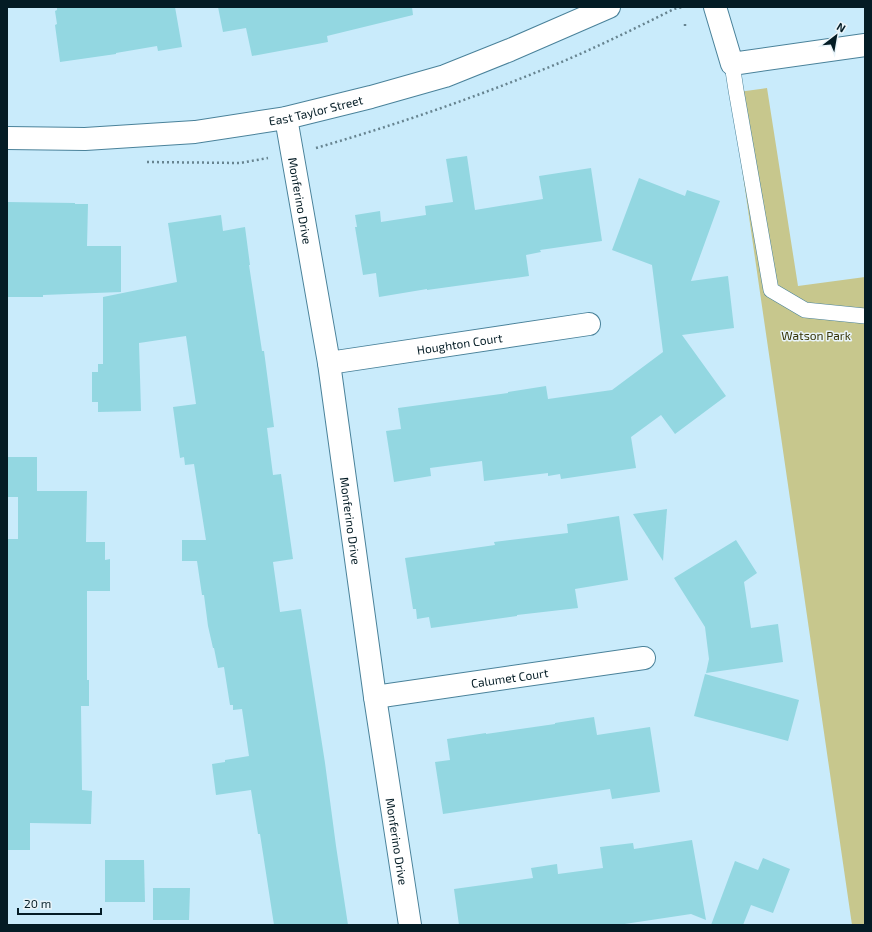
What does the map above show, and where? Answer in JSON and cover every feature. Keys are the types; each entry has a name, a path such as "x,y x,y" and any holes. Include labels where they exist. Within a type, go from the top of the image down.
{"street":[{"name":"East Taylor Street","path":"7,138 85,139 195,132 286,118 371,97 445,76 609,7"},
{"path":"715,7 732,64 865,45"},
{"name":"Monferino Drive","path":"286,118 329,363 375,697 410,925"},
{"name":"Houghton Court","path":"329,363 589,324"},
{"name":"Calumet Court","path":"375,697 644,658"}],"lane":[{"path":"732,64 772,290 805,310 865,316"}],"green space":[{"name":"Watson Park","path":"767,88 798,286 865,277 865,925 852,925 731,93"}],"building":[{"path":"57,7 175,7 182,47 158,51 157,46 116,54 60,62 55,25 57,24 55,11 57,10"},
{"path":"218,7 412,7 413,15 327,36 328,42 252,56 246,28 223,32"},
{"path":"467,156 475,210 543,199 539,176 591,168 602,241 540,250 541,252 526,255 529,276 427,289 379,297 376,273 363,275 355,227 357,227 355,215 380,211 381,222 426,215 425,206 453,202 446,159"},
{"path":"639,178 685,196 687,190 720,201 691,281 728,276 734,328 682,335 726,396 675,434 661,415 631,437 636,468 561,479 560,474 548,476 548,473 484,481 482,461 430,468 431,476 394,482 386,431 401,429 398,408 508,393 546,386 548,399 612,390 663,352 652,265 612,250"},
{"path":"7,202 88,204 87,246 121,246 121,292 43,295 43,297 7,297"},
{"path":"221,215 223,231 245,227 249,265 262,351 264,351 274,427 267,428 273,475 281,474 293,559 273,562 280,612 301,609 348,925 274,925 260,834 258,834 251,790 216,795 212,764 249,756 242,709 233,710 233,705 230,705 224,667 218,668 208,626 204,595 202,595 197,561 182,561 182,540 206,540 194,464 185,465 184,457 180,458 173,407 196,404 186,336 139,343 141,411 98,412 98,402 92,402 92,372 98,372 98,364 103,364 103,297 177,282 168,223"},
{"path":"7,457 37,457 37,491 87,491 86,542 105,542 105,560 110,559 110,591 87,591 87,680 89,680 89,706 81,706 82,790 92,791 91,824 30,823 30,850 7,850 7,539 18,539 18,497 7,497"},
{"path":"667,509 663,561 633,514"},
{"path":"619,516 628,580 575,589 578,608 517,615 431,628 429,617 417,619 416,609 413,609 405,558 495,545 494,542 568,533 567,524"},
{"path":"736,540 757,573 744,582 751,628 778,624 783,662 706,673 709,659 705,627 674,578"},
{"path":"705,674 799,700 788,741 694,716"},
{"path":"594,717 597,735 650,727 660,792 612,799 610,789 443,814 435,762 450,760 447,739"},
{"path":"692,840 706,920 691,914 618,925 459,925 454,889 533,878 531,868 557,864 558,874 603,868 600,847 633,843 634,849"},
{"path":"763,858 790,869 773,913 751,905 743,925 711,925 735,861 758,870"},
{"path":"105,860 144,860 145,902 105,902"},
{"path":"153,888 190,888 189,920 153,920"}]}
